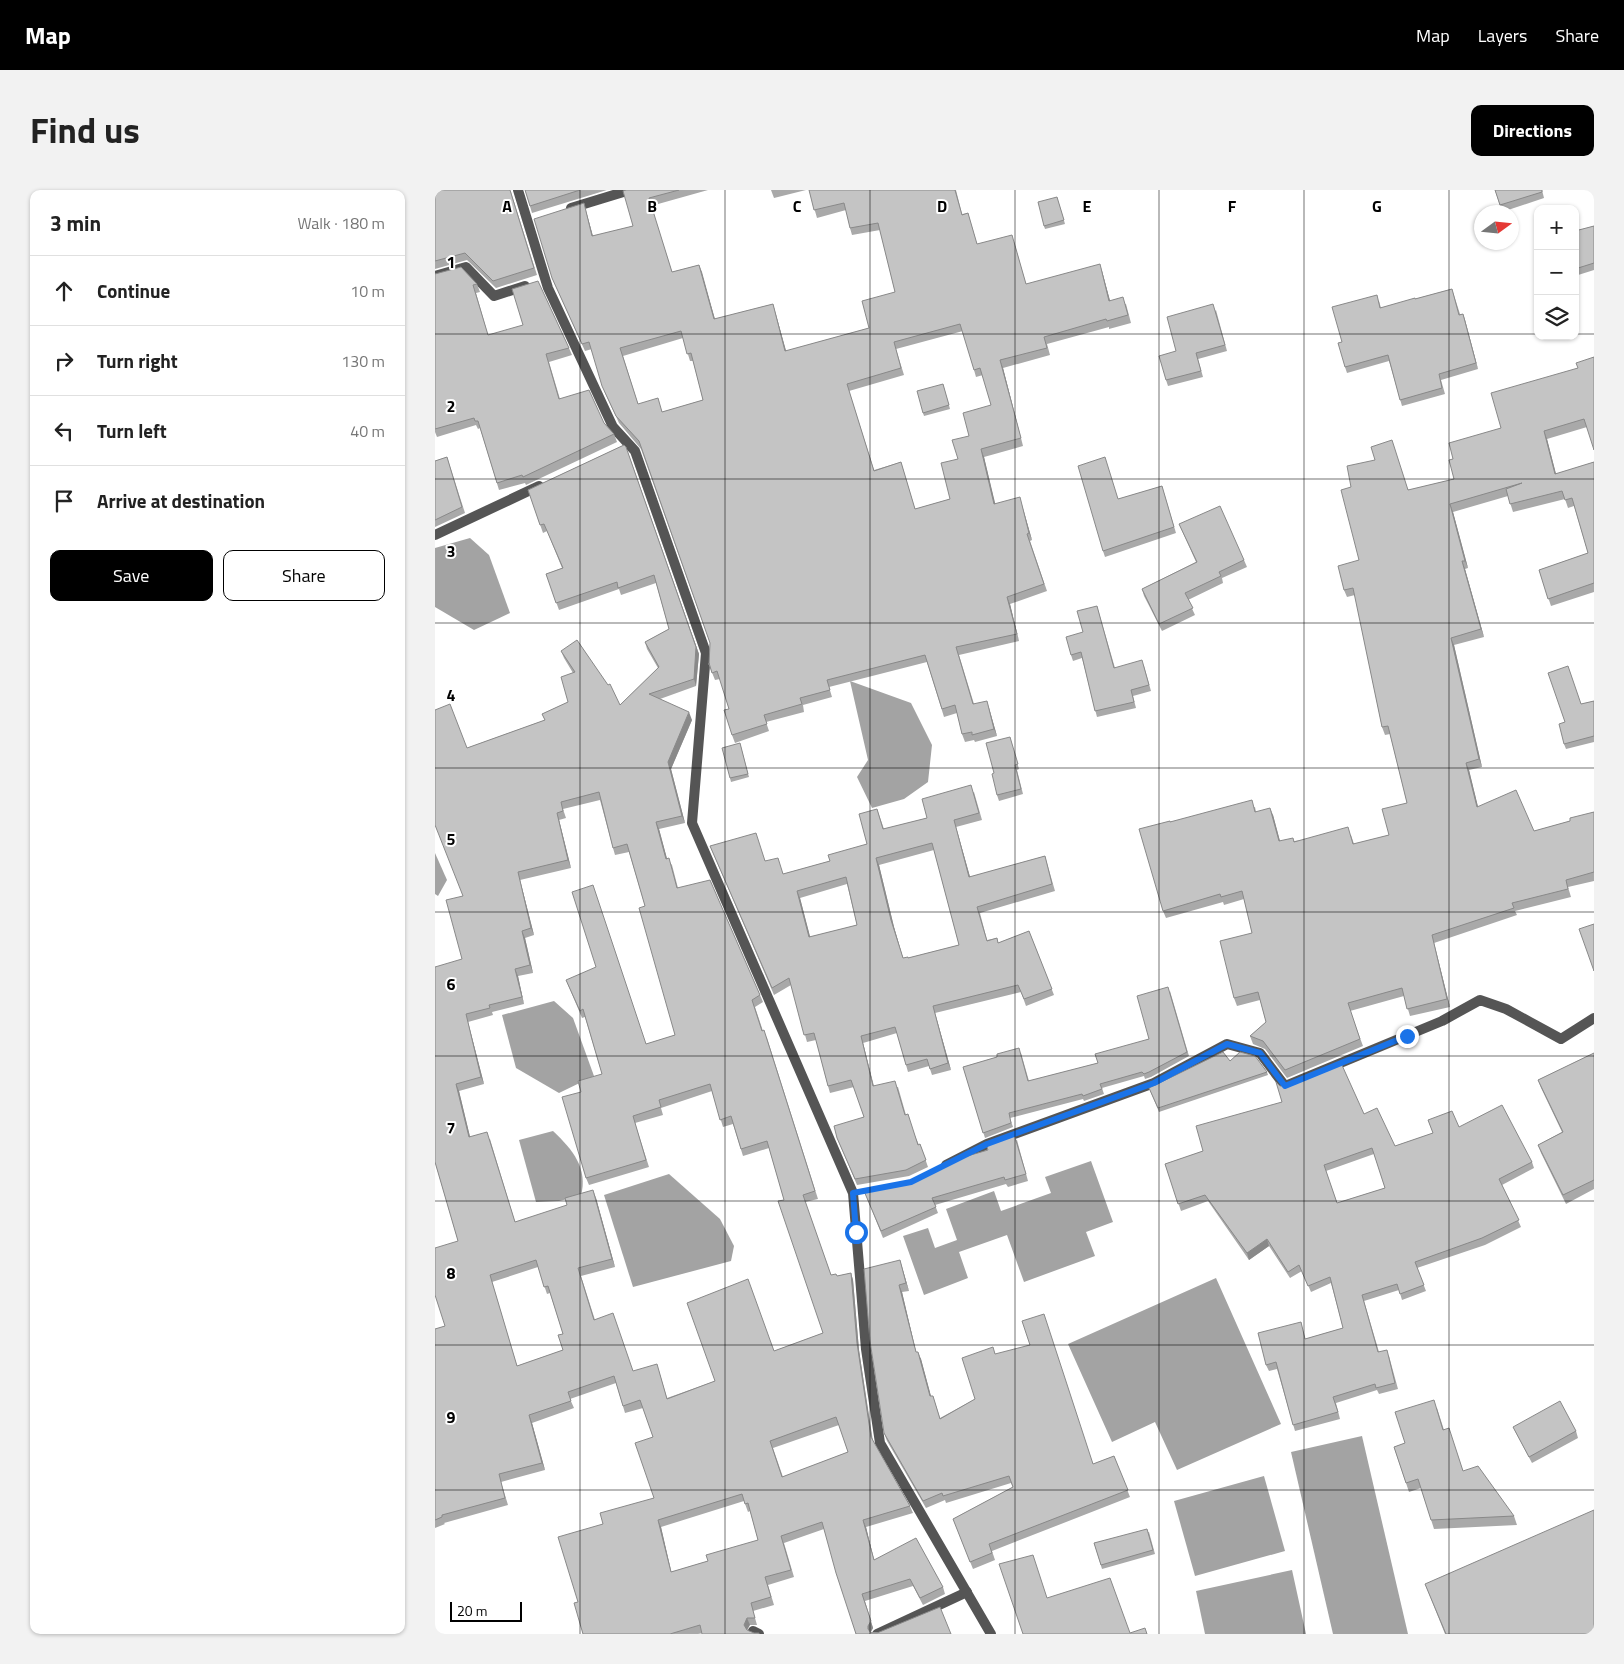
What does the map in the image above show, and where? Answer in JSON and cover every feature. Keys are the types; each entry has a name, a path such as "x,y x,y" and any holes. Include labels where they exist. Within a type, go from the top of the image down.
{"street":[{"path":"519,190 532,221 545,280 613,427 624,446 635,451 707,653 693,823 858,1192 866,1349 880,1444 991,1634"},
{"path":"565,210 630,190"},
{"path":"435,276 465,267 494,296 545,280"},
{"path":"435,535 549,481"},
{"path":"937,1170 987,1144 1154,1083 1227,1044 1260,1053 1285,1086 1442,1021 1480,1000 1506,1009 1561,1039 1594,1018"},
{"path":"877,1634 967,1592"}],"shaded area":[{"path":"470,538 489,555 510,613 474,630 435,607 435,548"},
{"path":"850,681 911,703 932,745 928,782 904,799 872,808 857,777 868,760"},
{"path":"435,853 447,880 438,896 435,894"},
{"path":"554,1001 573,1018 594,1076 559,1093 516,1068 502,1015"},
{"path":"553,1131 567,1145 577,1160 583,1186 581,1196 559,1201 536,1202 519,1140"},
{"path":"1091,1161 1113,1222 1086,1232 1095,1256 1024,1282 1007,1235 959,1252 968,1278 924,1295 903,1236 928,1228 935,1248 957,1240 946,1209 994,1191 1001,1211 1051,1193 1045,1177"},
{"path":"669,1174 720,1219 734,1246 731,1261 633,1287 604,1195"},
{"path":"1216,1278 1281,1424 1177,1470 1155,1422 1112,1442 1068,1344"},
{"path":"1362,1436 1408,1634 1333,1634 1291,1452"},
{"path":"1264,1476 1285,1551 1195,1576 1174,1501"},
{"path":"1292,1570 1306,1634 1205,1634 1196,1591"}],"building":[{"path":"435,190 510,190 534,268 493,281 465,253 435,261"},
{"path":"525,190 580,190 530,206"},
{"path":"679,190 649,198 672,272 699,265 714,319 773,304 785,351 869,328 862,301 895,292 878,223 850,228 844,203 814,210 809,190 955,190 962,215 968,213 977,244 1012,235 1026,284 1100,264 1109,301 1123,297 1128,315 1107,321 1106,319 1044,337 1047,348 1000,360 1021,438 981,449 994,504 1020,497 1029,533 1027,534 1044,584 1007,597 1017,634 956,647 973,704 987,701 994,729 972,735 972,732 962,734 955,705 942,709 925,655 827,680 830,690 800,698 802,704 764,715 767,724 732,735 724,710 729,709 717,671 712,673 709,663 710,643 639,441 616,416 602,386 589,342 582,344 552,278 534,219 584,203 592,236 633,226 623,191","holes":["960,324 974,370 980,368 991,405 963,413 969,436 952,440 958,459 941,463 950,499 915,509 901,462 874,471 847,384 901,368 894,342","681,331 687,354 691,353 703,400 662,412 658,398 638,404 620,348"]},
{"path":"1495,190 1542,190 1542,192 1500,205"},
{"path":"1057,197 1064,220 1044,226 1038,202"},
{"path":"1594,226 1594,263 1579,268 1579,250 1579,230"},
{"path":"461,267 477,284 473,285 488,335 523,325 512,289 538,281 569,348 546,354 559,399 589,390 604,423 614,434 523,477 522,475 497,483 478,421 475,421 474,418 435,429 435,274"},
{"path":"1452,289 1459,315 1463,314 1476,363 1439,374 1442,388 1400,400 1388,355 1345,367 1338,343 1342,342 1332,307 1377,295 1380,308"},
{"path":"1213,304 1225,345 1196,353 1201,371 1166,380 1159,356 1176,351 1167,317"},
{"path":"1594,357 1594,450 1584,419 1544,431 1555,474 1594,462 1594,583 1548,599 1539,570 1588,553 1572,498 1565,500 1562,491 1510,504 1506,489 1522,483 1450,504 1465,561 1462,561 1481,629 1451,638 1479,759 1466,763 1477,807 1516,790 1534,831 1570,821 1570,818 1594,812 1594,872 1566,880 1568,889 1512,903 1514,908 1432,935 1447,999 1407,1009 1402,988 1348,1003 1360,1039 1285,1070 1263,1041 1250,1036 1266,1022 1258,992 1234,998 1220,941 1252,933 1242,891 1221,897 1220,894 1163,911 1139,829 1252,800 1255,812 1270,808 1279,841 1293,838 1294,842 1348,827 1353,844 1389,835 1382,809 1407,803 1388,726 1382,727 1353,588 1344,590 1338,566 1359,560 1341,490 1351,487 1347,466 1375,460 1371,447 1392,440 1408,490 1454,479 1449,460 1453,459 1449,443 1501,428 1491,393 1578,368 1576,363"},
{"path":"943,384 949,405 923,413 917,391"},
{"path":"624,445 626,447 696,647 694,679 649,694 689,712 668,762 682,816 656,822 666,859 669,858 677,888 710,880 760,995 752,1000 762,1031 764,1030 815,1191 803,1195 831,1275 836,1274 837,1276 851,1273 857,1343 871,1437 910,1506 863,1520 874,1560 916,1538 943,1587 920,1598 910,1579 862,1594 871,1621 868,1629 871,1633 877,1633 940,1607 951,1634 856,1634 822,1522 781,1536 791,1570 765,1577 771,1597 751,1603 755,1618 747,1618 744,1625 747,1630 759,1634 702,1634 700,1625 670,1634 583,1634 574,1603 578,1602 558,1537 603,1524 600,1513 654,1498 635,1443 653,1437 640,1400 623,1406 614,1376 568,1392 571,1401 529,1415 542,1463 499,1474 505,1498 442,1515 442,1517 435,1520 435,1329 445,1326 435,1295 435,1248 458,1241 435,1162 435,967 462,959 446,900 463,896 435,825 435,710 450,704 467,748 545,720 542,714 568,702 561,677 575,672 561,651 577,640 608,685 610,684 620,705 659,667 645,642 669,629 654,575 618,588 617,582 556,603 546,574 563,568 544,524 540,525 528,490","holes":["599,792 613,848 627,844 645,906 639,908 675,1035 646,1044 593,885 572,892 596,967 566,980 580,1011 583,1009 602,1074 578,1081 581,1092 562,1097 586,1178 646,1160 633,1116 661,1107 659,1100 710,1084 720,1120 731,1116 741,1149 767,1141 784,1200 778,1201 823,1333 774,1351 748,1279 687,1303 715,1381 667,1399 657,1364 633,1371 613,1313 594,1320 578,1268 612,1259 593,1190 565,1198 567,1205 515,1222 487,1132 469,1137 456,1084 481,1077 466,1014 490,1008 489,1005 522,997 515,969 530,965 522,931 531,928 518,872 568,860 557,813 563,811 561,802","536,1260 544,1287 548,1286 563,1334 558,1335 563,1350 517,1366 490,1275","836,1417 848,1452 782,1477 770,1441","742,1494 745,1504 748,1503 758,1540 706,1555 708,1561 671,1572 658,1520"]},
{"path":"447,457 462,507 435,520 435,461"},
{"path":"1105,457 1118,499 1162,486 1174,527 1103,551 1078,466"},
{"path":"1220,506 1244,560 1219,572 1221,576 1185,593 1193,608 1159,624 1142,589 1197,562 1179,524"},
{"path":"1097,606 1114,668 1142,660 1149,685 1131,690 1134,702 1095,711 1081,652 1071,655 1066,637 1083,632 1077,611"},
{"path":"1568,666 1581,704 1594,701 1594,736 1564,744 1559,724 1565,722 1548,673"},
{"path":"1010,737 1018,764 1015,765 1021,789 997,795 992,774 994,773 986,743"},
{"path":"740,743 748,774 730,778 722,748"},
{"path":"971,785 979,813 954,820 969,877 1045,856 1052,884 977,907 987,941 997,938 998,943 1029,931 1052,989 1024,999 1018,985 933,1006 948,1063 930,1069 927,1059 906,1065 895,1027 861,1036 873,1086 895,1081 905,1115 908,1114 918,1145 920,1144 926,1160 906,1170 855,1179 837,1138 834,1126 864,1117 851,1080 828,1086 814,1033 804,1035 789,978 772,988 710,846 756,833 765,861 778,858 783,874 830,861 828,855 867,844 859,814 877,809 883,829 927,818 922,799","holes":["932,843 959,945 903,958 891,920 876,858","846,877 857,925 809,937 797,891"]},
{"path":"1594,924 1594,971 1579,929"},
{"path":"1168,987 1187,1052 1144,1074 1142,1072 1100,1084 1102,1089 1083,1096 1082,1094 1009,1113 1011,1123 983,1133 963,1067 1019,1048 1028,1081 1098,1063 1095,1054 1149,1039 1137,996"},
{"path":"1223,1052 1230,1061 1240,1052 1255,1056 1267,1072 1158,1108 1149,1088"},
{"path":"1594,1053 1594,1180 1563,1195 1538,1145 1563,1132 1538,1080"},
{"path":"1341,1063 1364,1114 1377,1108 1395,1146 1433,1133 1428,1120 1452,1111 1459,1127 1502,1105 1532,1162 1499,1179 1519,1220 1482,1238 1415,1262 1424,1285 1400,1294 1397,1284 1362,1295 1378,1352 1387,1350 1395,1383 1376,1388 1375,1384 1333,1397 1338,1412 1293,1425 1276,1362 1266,1365 1258,1333 1301,1322 1305,1339 1343,1328 1330,1277 1308,1286 1299,1265 1288,1272 1267,1239 1247,1253 1205,1195 1178,1204 1165,1164 1203,1151 1196,1126 1282,1102 1276,1082 1280,1086 1285,1086","holes":["1372,1148 1385,1188 1337,1203 1324,1165"]},
{"path":"1014,1134 1026,1174 1005,1180 1004,1177 932,1198 936,1207 881,1231 864,1191 911,1183 957,1159 988,1150 986,1144"},
{"path":"900,1260 906,1283 899,1285 916,1352 918,1352 930,1396 933,1396 940,1419 975,1399 962,1358 993,1347 995,1354 1030,1345 1022,1321 1044,1314 1093,1464 1114,1456 1128,1490 989,1544 992,1553 970,1562 953,1519 1013,1487 1009,1476 943,1496 942,1493 923,1501 884,1433 870,1341 864,1269"},
{"path":"1434,1400 1443,1430 1449,1428 1463,1471 1478,1466 1514,1516 1431,1520 1418,1479 1406,1483 1394,1447 1405,1443 1395,1412"},
{"path":"1560,1401 1576,1431 1529,1457 1513,1427"},
{"path":"1594,1510 1594,1634 1446,1634 1425,1584"},
{"path":"1147,1529 1153,1550 1101,1565 1094,1543"},
{"path":"1033,1555 1047,1598 1110,1578 1130,1633 1145,1628 1147,1634 1023,1634 999,1564"}],"route":[{"path":"856,1232 853,1193 911,1182 987,1144 1154,1083 1227,1044 1260,1053 1285,1086 1407,1036"}]}
